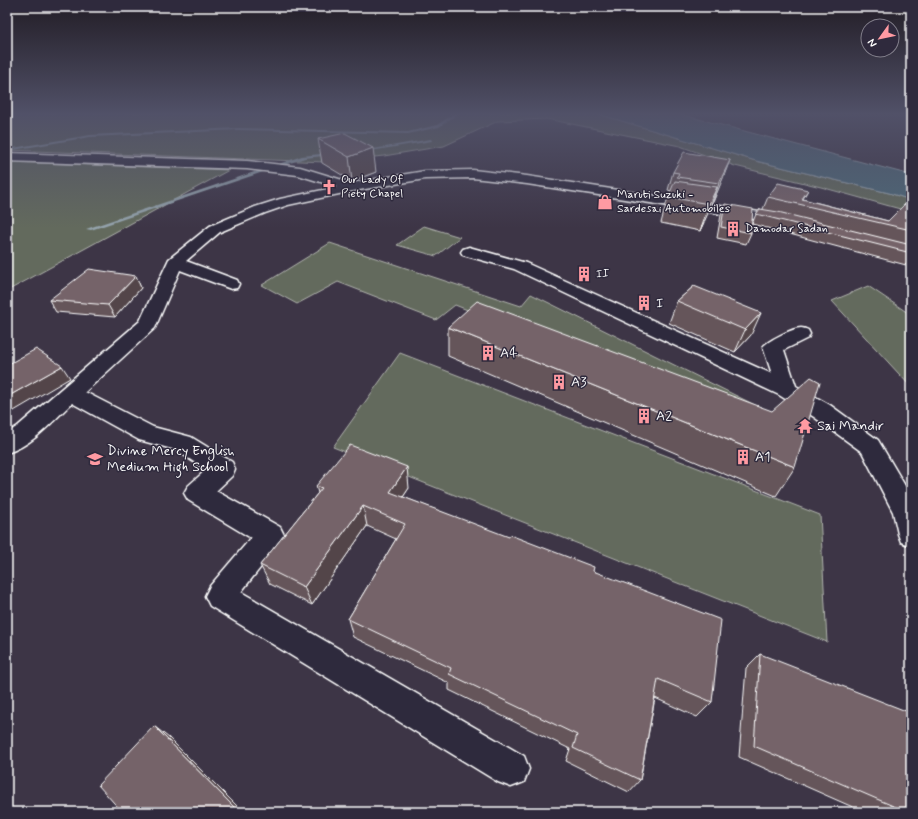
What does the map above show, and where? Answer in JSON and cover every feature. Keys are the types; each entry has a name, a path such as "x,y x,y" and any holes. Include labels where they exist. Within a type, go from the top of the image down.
{"street":[{"path":"7,157 248,165 300,171 351,186"},
{"path":"7,444 26,432 148,324 175,262 215,229 260,210 299,199 334,192 351,186 425,175 473,174 535,181 774,217 796,223"},
{"path":"469,252 520,266 787,390 822,411 870,446 906,511 911,534"},
{"path":"175,262 231,284"},
{"path":"787,390 773,347 801,334"},
{"path":"70,393 147,434 183,443 223,469 197,493 270,535 220,596 511,769"}],"green space":[{"path":"39,151 413,151 384,156 326,162"},
{"path":"694,151 723,151 756,161 889,193 911,200 911,212 821,187 735,166"},
{"path":"7,162 229,170 7,291"},
{"path":"424,226 460,237 436,256 397,245"},
{"path":"330,243 521,306 531,294 763,409 756,424 455,305 436,320 338,282 297,304 262,285"},
{"path":"868,286 911,315 911,387 832,301"},
{"path":"400,353 820,515 827,642 333,447"}],"water":[{"path":"723,151 821,151 911,175 911,200 889,193 756,161"}],"building":[{"path":"339,151 364,151 349,157"},
{"path":"684,152 730,160 719,183 677,177 679,173 673,172"},
{"path":"675,181 717,187 709,204 668,197"},
{"path":"778,183 808,190 802,199 888,221 905,204 911,206 911,230 768,197"},
{"path":"725,204 753,209 751,233 721,227"},
{"path":"760,209 778,212 911,245 911,253 756,214"},
{"path":"89,269 136,276 108,305 49,300"},
{"path":"694,286 761,313 745,330 677,301"},
{"path":"477,301 772,411 811,377 820,382 795,467 448,327"},
{"path":"36,349 62,366 7,397 7,365"},
{"path":"350,445 407,467 390,492 594,567 593,571 721,620 712,702 658,679 640,780 573,748 577,735 449,674 451,668 348,619 405,524 363,506 304,587 260,565 322,488 316,486"},
{"path":"760,654 911,713 911,812 907,812 754,746"},
{"path":"154,726 239,812 122,812 98,785"}],"waterway":[{"path":"89,229 304,157 330,154"}],"place":[{"name":"Our Lady Of Piety Chapel","path":"329,187"},
{"name":"Maruti Suzuki - Sardesai Automobiles","path":"605,202"},
{"name":"Damodar Sadan","path":"733,229"},
{"name":"II","path":"584,274"},
{"name":"I","path":"644,303"},
{"name":"A4","path":"488,353"},
{"name":"A3","path":"559,382"},
{"name":"A2","path":"644,416"},
{"name":"Sai Mandir","path":"805,426"},
{"name":"A1","path":"743,457"},
{"name":"Divine Mercy English Medium High School","path":"95,459"}]}
